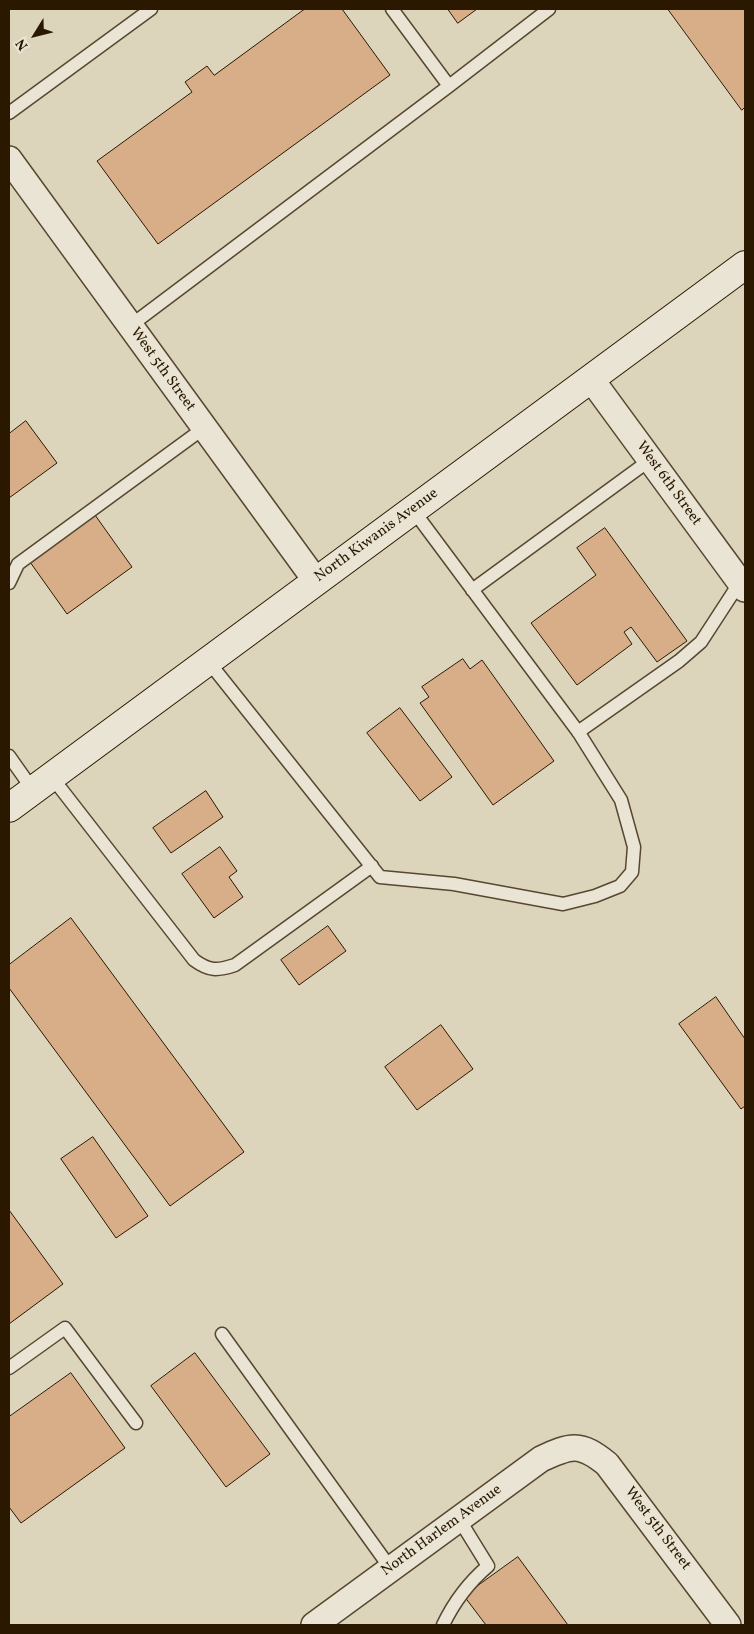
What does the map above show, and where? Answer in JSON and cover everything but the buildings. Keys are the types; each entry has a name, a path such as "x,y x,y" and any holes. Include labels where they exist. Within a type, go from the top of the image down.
{"main road":[{"name":"North Kiwanis Avenue","path":"9,808 745,265"}],"street":[{"name":"West 5th Street","path":"9,160 316,581"},
{"name":"West 6th Street","path":"591,379 742,586"},
{"name":"West 5th Street","path":"574,1447 592,1451 607,1464 728,1625"},
{"name":"North Harlem Avenue","path":"314,1625 541,1459 560,1450 574,1447"}],"lane":[{"path":"9,113 151,9"},
{"path":"392,9 450,86"},
{"path":"130,326 450,86 549,9"},
{"path":"9,583 18,564 204,428"},
{"path":"472,590 650,460"},
{"path":"208,661 380,877 454,884 562,904 595,896 620,886 632,872 634,847 621,800 578,732 412,510"},
{"path":"578,732 679,661 701,642 742,586"},
{"path":"9,756 42,783 194,960 207,970 220,970 235,966 372,866"},
{"path":"9,1368 65,1328 136,1423"},
{"path":"222,1334 391,1569"},
{"path":"442,1625 455,1601 475,1576 488,1566 459,1519"}]}
